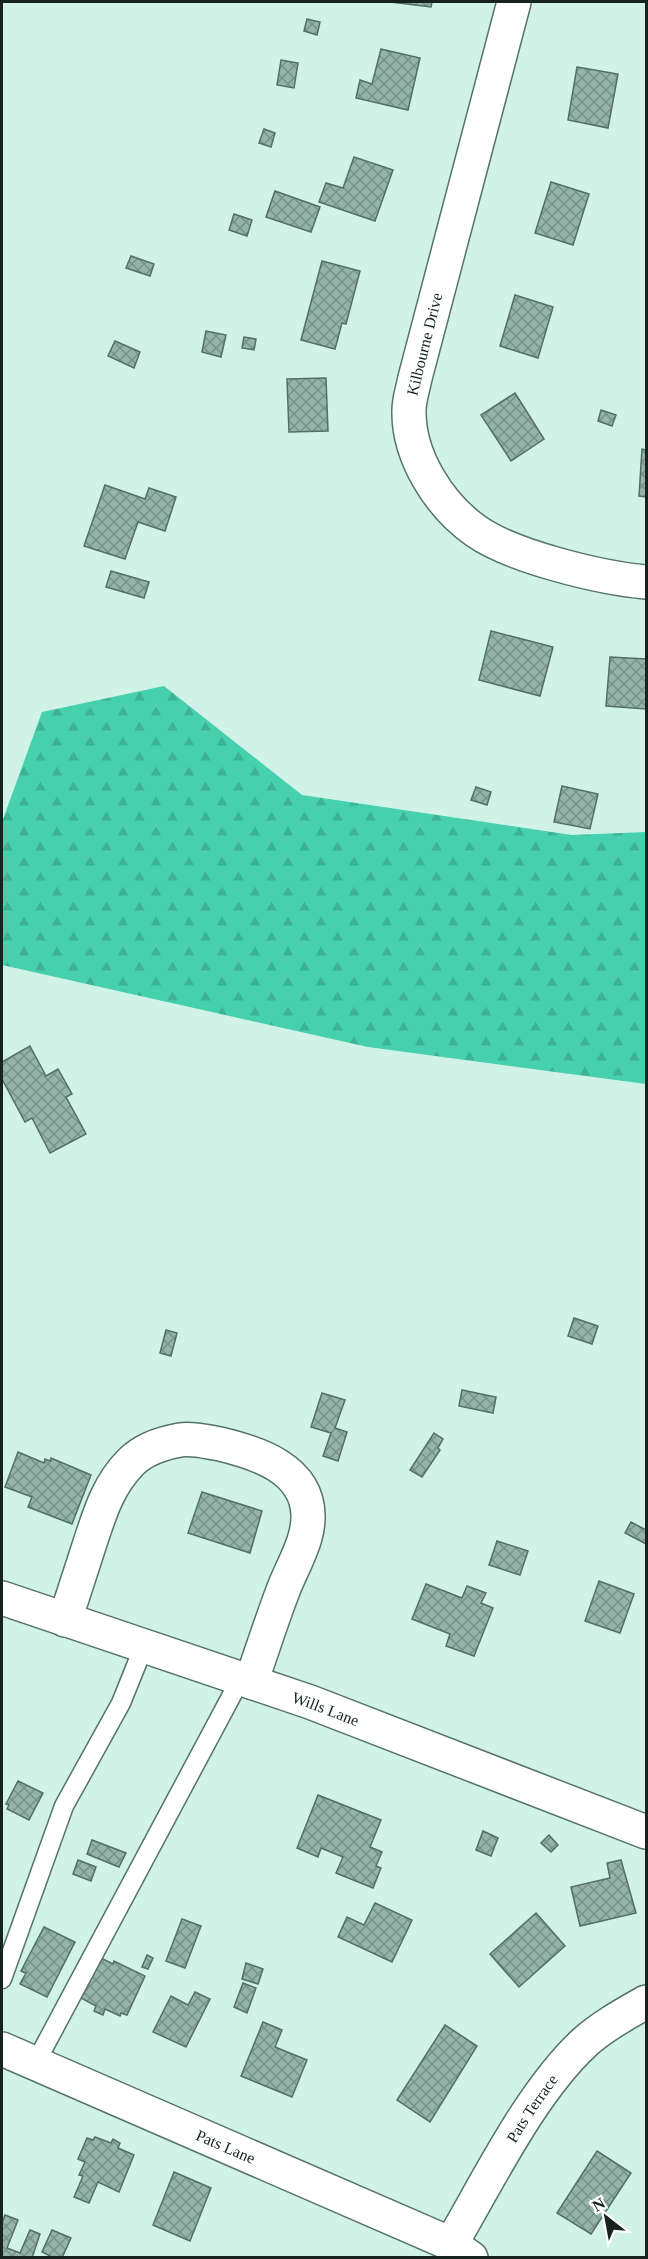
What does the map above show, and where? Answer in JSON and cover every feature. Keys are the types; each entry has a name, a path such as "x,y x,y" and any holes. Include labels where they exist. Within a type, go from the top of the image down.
{"street":[{"name":"Kilbourne Drive","path":"514,2 415,378 409,409 413,440 422,466 437,491 454,513 476,531 500,545 566,566 623,580 646,582"},
{"path":"65,1620 112,1484 134,1460 152,1448 181,1440 199,1440 234,1448 270,1460 287,1472 298,1484 306,1500 308,1517 304,1539 246,1680"},
{"name":"Wills Lane","path":"2,1598 310,1702 646,1832"},
{"name":"Pats Terrace","path":"461,2251 510,2143 561,2068 586,2042 618,2018 646,2002"},
{"name":"Pats Lane","path":"2,2049 461,2251"}],"lane":[{"path":"2,1979 64,1806 122,1704 144,1646"},
{"path":"35,2064 246,1680"}],"green space":[{"path":"164,686 302,795 572,835 646,832 646,1084 368,1047 2,965 2,822 42,712"}],"building":[{"path":"390,2 432,2 431,7"},
{"path":"307,19 320,22 317,35 304,31"},
{"path":"381,49 420,58 408,110 356,98 360,80 372,84"},
{"path":"281,60 298,63 294,88 277,85"},
{"path":"577,67 618,74 608,128 568,120"},
{"path":"264,129 275,133 271,147 259,143"},
{"path":"354,157 393,170 375,221 319,202 326,183 343,188"},
{"path":"551,182 589,194 573,245 535,233"},
{"path":"275,191 320,207 311,232 266,217"},
{"path":"234,214 252,220 247,236 229,230"},
{"path":"131,256 154,264 150,276 126,268"},
{"path":"322,261 360,271 346,324 342,323 335,349 301,340"},
{"path":"515,295 553,307 538,358 500,346"},
{"path":"206,331 226,335 221,357 202,352"},
{"path":"244,337 256,339 254,350 242,348"},
{"path":"115,341 140,352 134,368 108,356"},
{"path":"326,378 328,431 289,432 287,379"},
{"path":"515,393 544,439 511,461 481,415"},
{"path":"601,410 616,415 612,426 598,421"},
{"path":"642,449 646,450 646,497 639,496"},
{"path":"105,485 145,499 149,488 176,497 165,531 138,522 125,559 84,546"},
{"path":"111,571 149,582 144,598 106,587"},
{"path":"491,631 553,647 540,696 479,680"},
{"path":"610,657 646,659 646,709 606,706"},
{"path":"562,786 598,794 590,829 554,822"},
{"path":"476,787 491,792 487,805 471,800"},
{"path":"30,1046 46,1076 58,1069 72,1094 66,1097 86,1134 50,1153 32,1118 25,1122 2,1079 2,1062"},
{"path":"574,1318 598,1326 592,1344 568,1336"},
{"path":"166,1330 177,1333 171,1356 160,1353"},
{"path":"462,1390 496,1397 493,1413 459,1406"},
{"path":"322,1393 345,1400 335,1428 347,1432 338,1461 323,1456 331,1433 311,1427"},
{"path":"434,1433 443,1439 438,1448 440,1450 422,1477 410,1470"},
{"path":"18,1452 44,1463 45,1459 50,1461 51,1458 91,1475 72,1524 28,1507 32,1497 5,1487"},
{"path":"202,1492 262,1511 250,1553 188,1533"},
{"path":"631,1522 646,1530 646,1544 625,1533"},
{"path":"497,1541 528,1551 520,1575 489,1565"},
{"path":"599,1581 634,1594 620,1633 585,1621"},
{"path":"426,1584 462,1598 467,1586 486,1593 481,1603 493,1608 474,1656 446,1646 450,1634 412,1619"},
{"path":"18,1781 43,1793 29,1820 7,1809 9,1805 6,1804"},
{"path":"318,1795 381,1820 370,1847 382,1852 376,1866 381,1868 373,1888 336,1873 343,1857 321,1848 318,1857 297,1848"},
{"path":"483,1831 498,1838 491,1856 476,1850"},
{"path":"549,1835 558,1845 551,1852 541,1843"},
{"path":"92,1840 126,1853 119,1867 87,1854"},
{"path":"78,1860 96,1867 91,1881 73,1874"},
{"path":"621,1860 636,1913 580,1926 571,1887 610,1878 607,1863"},
{"path":"375,1903 412,1920 392,1962 338,1937 347,1917 364,1925"},
{"path":"536,1913 565,1946 519,1987 490,1954"},
{"path":"182,1919 201,1926 185,1968 166,1961"},
{"path":"44,1927 75,1942 47,1997 20,1984 26,1973 21,1971"},
{"path":"147,1955 153,1958 148,1969 142,1967"},
{"path":"101,1958 113,1964 114,1961 145,1976 127,2015 121,2013 120,2016 105,2009 103,2015 94,2011 96,2006 81,1998"},
{"path":"246,1963 263,1969 258,1984 242,1979"},
{"path":"243,1983 256,1988 247,2013 234,2007"},
{"path":"195,1992 210,1999 186,2047 153,2032 171,1996 188,2005"},
{"path":"263,2022 282,2030 275,2047 307,2060 292,2097 241,2076"},
{"path":"445,2025 477,2046 430,2122 397,2100"},
{"path":"95,2137 111,2143 113,2139 120,2143 118,2148 134,2155 119,2192 98,2182 89,2203 74,2197 83,2176 79,2175 85,2162 78,2159 87,2138 93,2140"},
{"path":"597,2151 631,2173 591,2234 557,2213"},
{"path":"174,2172 211,2188 190,2241 153,2225"},
{"path":"5,2215 18,2220 7,2248 20,2253 30,2230 40,2234 32,2258 2,2258 2,2223"},
{"path":"52,2230 71,2238 62,2258 54,2258 42,2252"}]}
